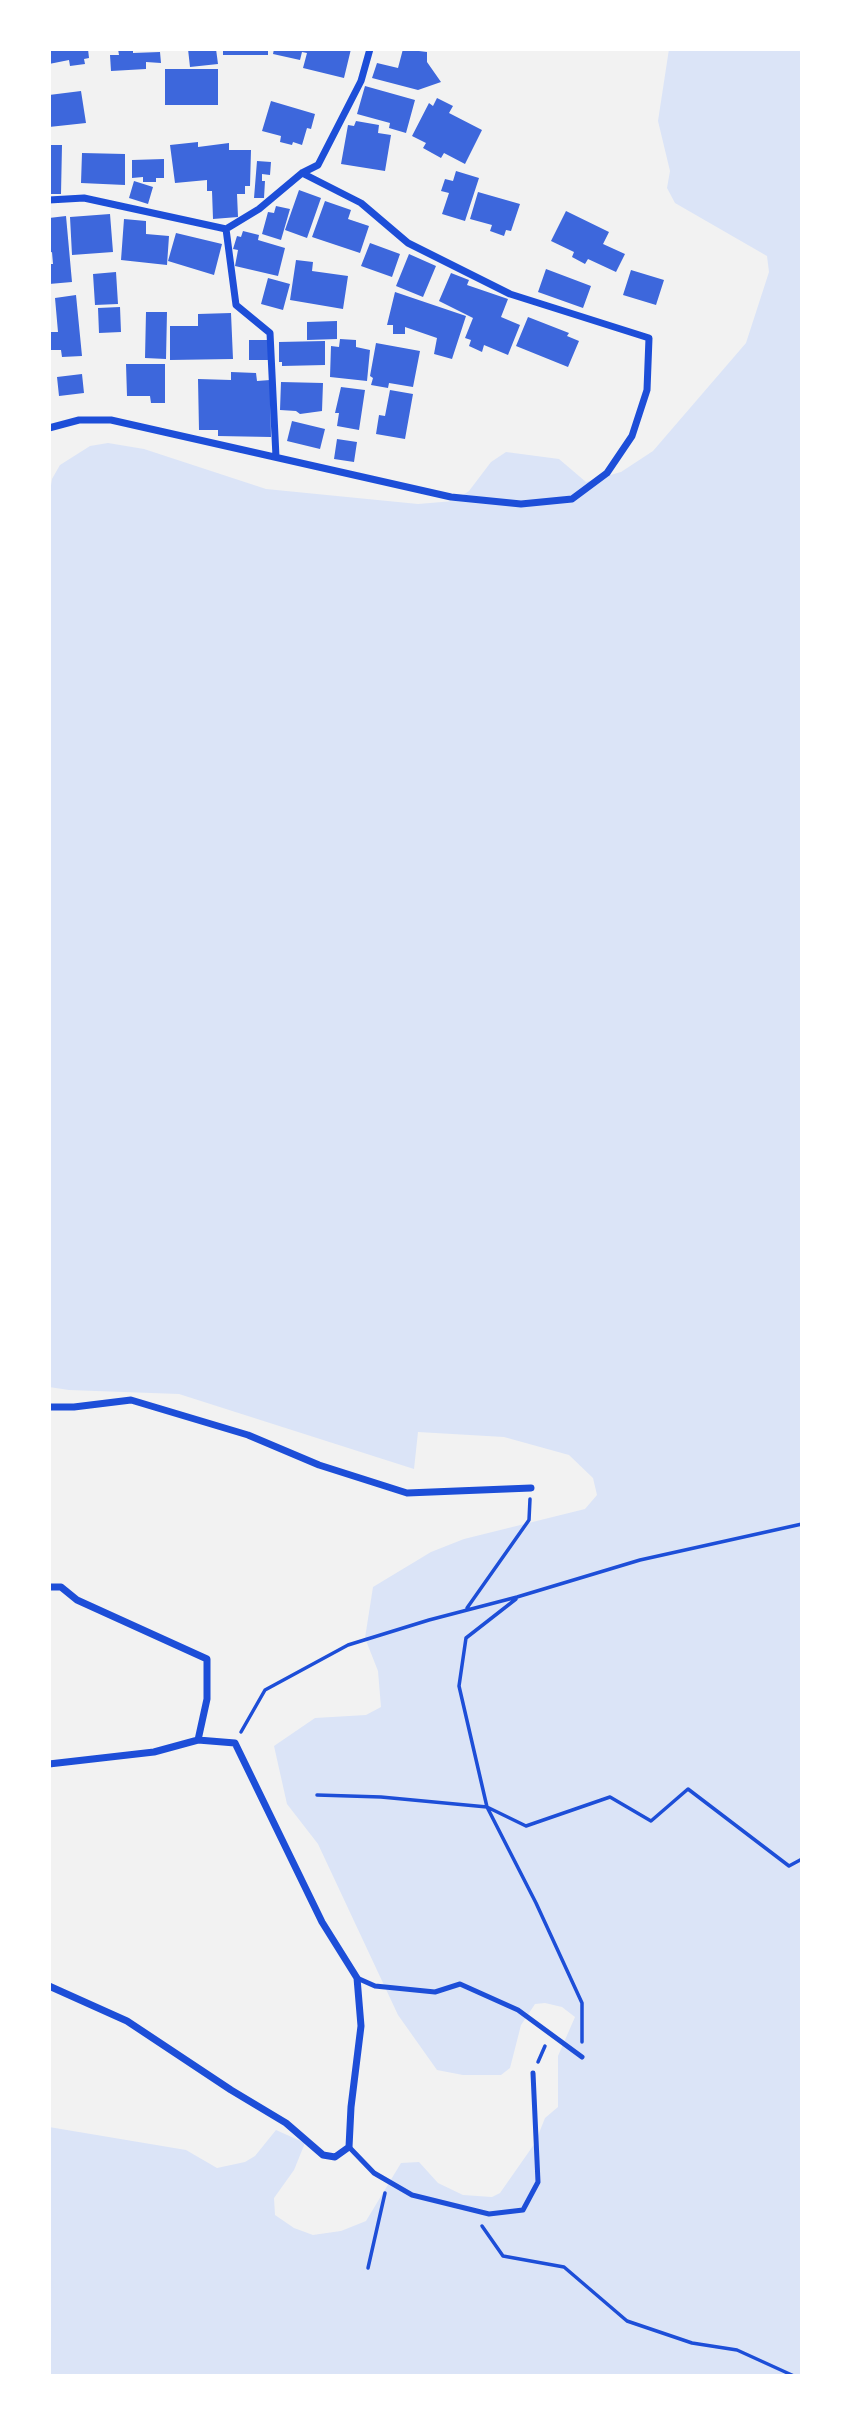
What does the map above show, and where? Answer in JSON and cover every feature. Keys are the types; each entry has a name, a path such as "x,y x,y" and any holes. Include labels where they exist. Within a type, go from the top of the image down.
{"street":[{"path":"49,200 84,198 226,229 259,209 302,173 318,165 361,81 370,49"},
{"path":"49,428 79,419 111,420 452,497 521,504 572,499 607,473 632,436 647,390 649,338 510,294 408,243 360,203 302,173"},
{"path":"226,229 236,305 270,333 276,457"},
{"path":"49,1408 131,1401 248,1435 319,1465 407,1493 531,1488"},
{"path":"49,1587 61,1587 77,1600 207,1659 206,1699 198,1740"},
{"path":"49,1764 154,1752 198,1740 235,1743 322,1922 357,1978 361,2026 349,2147 334,2157 323,2155 286,2123 127,2021 49,1986"}],"lane":[{"path":"357,1978 375,1986 435,1992 460,1984 518,2010 582,2057"},
{"path":"349,2147 374,2173 412,2195 489,2214 523,2210 538,2182 533,2073"}],"path":[{"path":"466,1610 529,1520 531,1488"},
{"path":"235,1743 265,1690 348,1645 640,1560 802,1524"},
{"path":"517,1597 466,1638 459,1686 487,1807 536,1903 582,2003 582,2057"},
{"path":"317,1795 380,1797 487,1807 526,1826 610,1797 651,1821 688,1789 789,1866 802,1859"},
{"path":"533,2073 550,2034"},
{"path":"368,2268 388,2180"},
{"path":"470,2209 503,2256 564,2267 627,2321 692,2343 737,2350 794,2376"}],"shaded area":[{"path":"669,49 802,49 802,2376 49,2376 49,2127 186,2150 217,2168 245,2162 255,2156 276,2130 305,2143 294,2170 274,2198 275,2215 294,2228 313,2235 341,2231 366,2221 401,2163 419,2162 438,2183 463,2195 492,2197 500,2193 535,2143 545,2118 558,2107 558,2056 575,2017 562,2007 535,2004 521,2025 510,2068 501,2075 463,2075 437,2070 398,2015 318,1844 287,1804 274,1746 315,1718 366,1715 381,1707 378,1671 365,1638 373,1587 431,1552 464,1539 585,1509 597,1495 593,1478 569,1455 504,1437 418,1432 414,1469 179,1394 49,1387 49,498 52,479 60,465 90,446 108,443 144,449 266,489 418,504 454,501 469,491 491,462 506,452 559,459 586,482 621,472 653,451 746,343 769,272 767,256 675,203 667,188 670,171 658,121"}],"building":[{"path":"49,49 88,49 89,58 84,59 85,64 70,66 69,60 49,64"},
{"path":"118,49 133,49 133,53 160,52 161,63 146,62 146,69 111,71 110,55 119,55"},
{"path":"188,49 216,49 218,64 190,67"},
{"path":"223,49 268,49 268,55 223,55"},
{"path":"274,49 351,49 344,78 303,68 307,53 302,52 300,60 273,54"},
{"path":"403,49 427,52 427,62 441,82 418,90 372,78 377,63 398,68"},
{"path":"165,69 218,69 218,105 165,105"},
{"path":"365,86 415,100 406,133 389,128 390,123 357,114"},
{"path":"81,91 86,123 49,127 49,95"},
{"path":"437,98 453,106 449,113 482,130 465,164 444,153 441,158 423,148 426,143 412,136 429,103 433,106"},
{"path":"271,101 315,114 311,129 307,128 302,145 280,142 281,136 262,131"},
{"path":"356,121 379,125 378,133 391,135 385,171 341,164 348,125 354,126"},
{"path":"198,142 198,147 229,143 229,150 251,150 250,186 245,186 245,194 237,194 238,217 213,219 212,191 207,191 207,180 175,183 170,145"},
{"path":"49,145 62,145 61,194 49,194"},
{"path":"82,153 125,154 125,185 81,183"},
{"path":"164,159 164,178 156,178 156,182 143,182 143,177 132,178 132,160"},
{"path":"257,161 271,162 270,175 262,174 262,181 265,181 264,198 254,198"},
{"path":"456,171 479,178 465,221 442,214 449,193 441,191 445,179 453,181"},
{"path":"134,181 153,187 148,204 129,198"},
{"path":"299,190 321,198 307,238 285,230"},
{"path":"478,192 520,204 511,231 506,230 504,236 490,231 492,225 470,219"},
{"path":"325,201 351,210 348,219 369,226 360,253 312,237"},
{"path":"276,206 290,209 281,240 262,234 268,212 274,213"},
{"path":"566,211 609,232 603,244 625,254 616,272 588,259 585,264 572,257 574,252 551,241"},
{"path":"110,214 113,252 72,255 70,217"},
{"path":"66,216 72,282 49,284 49,264 53,264 52,252 49,253 49,218"},
{"path":"124,219 146,221 146,234 169,236 167,265 121,260"},
{"path":"243,231 259,235 258,240 285,248 278,276 235,266 238,250 233,249 237,236 241,237"},
{"path":"176,233 222,244 214,275 168,261"},
{"path":"370,243 400,254 392,277 361,266"},
{"path":"409,254 436,266 423,297 396,286"},
{"path":"296,260 313,262 312,271 348,276 343,309 290,300"},
{"path":"546,269 591,286 583,308 538,292"},
{"path":"631,270 664,280 656,305 623,295"},
{"path":"116,272 118,304 95,305 93,274"},
{"path":"451,273 469,280 467,285 508,299 501,317 520,325 508,355 484,345 482,352 469,346 471,340 465,338 473,318 439,301"},
{"path":"268,278 290,284 283,310 261,304"},
{"path":"395,292 466,316 452,359 434,354 437,338 405,327 405,334 393,334 393,325 387,325"},
{"path":"76,295 82,356 62,357 61,350 50,350 49,345 49,332 58,332 55,298"},
{"path":"120,307 121,332 99,333 98,308"},
{"path":"146,312 167,312 166,359 145,358"},
{"path":"231,313 233,359 170,360 170,326 198,326 198,314"},
{"path":"528,317 569,333 567,336 579,341 568,367 516,346"},
{"path":"337,321 337,339 307,340 307,322"},
{"path":"340,339 356,340 356,347 370,350 367,381 330,377 331,346 339,347"},
{"path":"249,340 268,340 269,360 249,360"},
{"path":"325,341 325,365 282,366 282,362 279,362 279,342"},
{"path":"376,343 420,351 413,387 389,383 388,388 371,385"},
{"path":"126,364 165,364 165,403 151,403 150,396 127,396"},
{"path":"231,372 256,373 257,381 270,380 271,437 218,436 218,430 199,430 198,379 231,380"},
{"path":"82,374 84,393 59,396 57,377"},
{"path":"281,382 323,383 322,411 300,414 296,411 280,410"},
{"path":"341,387 365,390 359,430 337,426 339,413 335,413"},
{"path":"390,390 413,394 405,439 376,434 379,415 385,416"},
{"path":"292,421 325,429 320,449 287,441"},
{"path":"337,439 357,442 354,462 334,459"}]}
